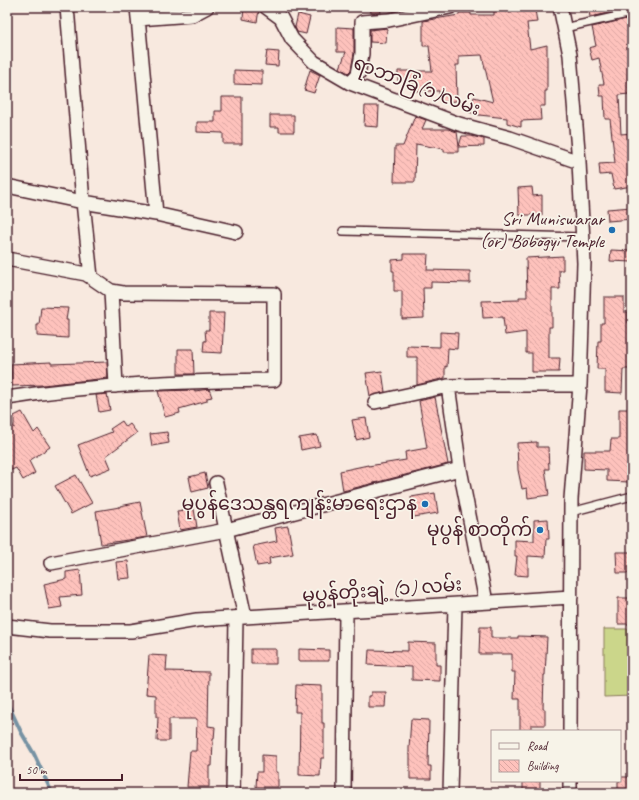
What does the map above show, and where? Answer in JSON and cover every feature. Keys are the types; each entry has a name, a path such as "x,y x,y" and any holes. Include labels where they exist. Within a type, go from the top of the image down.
{"street":[{"path":"67,7 83,202 91,277"},
{"path":"156,214 138,13 192,15 207,7"},
{"name":"ရာဘာခြံ(၁)လမ်း","path":"266,7 280,18 292,39 314,62 350,83 459,124 510,138 579,162"},
{"path":"350,83 358,74 362,54 362,22 389,20 450,7"},
{"path":"560,7 570,55 579,162 584,263 580,385 571,512 570,730"},
{"path":"7,186 83,202 156,214 236,232"},
{"path":"7,259 86,274 111,291 123,293 274,294 274,380 190,381 49,392 7,398"},
{"path":"111,291 116,386"},
{"path":"375,402 448,386 580,385"},
{"path":"448,386 460,469 486,602"},
{"path":"51,563 226,530 460,469"},
{"path":"216,483 226,530 240,618 233,793"},
{"name":"မုပွန်တိုးချဲ့ (၁) လမ်း","path":"7,626 50,632 131,631 197,620 570,597"},
{"path":"450,793 455,605"},
{"path":"344,793 346,612"},
{"path":"570,782 570,793"}],"lane":[{"path":"564,28 632,13"},
{"path":"343,231 582,236"},
{"path":"571,512 632,496"}],"green space":[{"path":"604,629 632,629 632,696 604,697"}],"building":[{"path":"244,7 259,10 257,22 243,19"},
{"path":"370,7 380,7 381,13 371,13"},
{"path":"494,7 509,7 509,13 535,10 537,22 527,23 530,49 547,45 547,91 545,91 545,106 540,106 541,120 521,121 521,127 507,123 507,118 479,115 469,112 474,97 493,102 482,55 459,56 459,65 456,65 457,101 440,102 439,91 412,91 412,82 398,81 398,71 432,71 429,46 423,46 423,21 459,15 459,13 471,13 471,15 494,15"},
{"path":"588,7 623,7 624,10 590,17"},
{"path":"298,14 310,17 306,34 297,32 295,27"},
{"path":"626,19 632,50 632,75 628,76 629,94 619,95 621,134 632,133 632,150 629,150 632,169 632,186 614,189 611,174 600,175 599,164 615,163 610,119 605,119 604,96 600,96 599,84 604,84 599,58 592,60 589,48 596,46 592,27"},
{"path":"337,27 354,28 354,53 351,70 348,73 340,68 346,52 337,52"},
{"path":"387,28 386,43 370,42 370,30"},
{"path":"267,51 279,52 278,66 265,65"},
{"path":"234,70 262,71 262,85 234,84"},
{"path":"310,70 320,75 314,93 304,90"},
{"path":"222,97 242,97 242,144 223,144 223,133 197,132 197,122 215,122 215,111 222,111"},
{"path":"365,106 379,106 378,127 364,126"},
{"path":"270,115 294,115 294,132 279,132 279,127 270,127"},
{"path":"415,116 426,120 422,129 448,129 457,132 459,146 462,136 471,136 484,139 484,146 458,147 458,152 444,152 444,149 416,144 415,182 394,182 395,146 403,146"},
{"path":"532,187 533,196 542,195 542,215 519,215 518,188"},
{"path":"632,207 632,219 608,221 607,209"},
{"path":"611,250 632,251 632,262 610,261"},
{"path":"404,254 428,254 427,270 470,271 470,283 431,282 431,288 423,288 424,318 402,319 402,291 394,291 394,271 392,271 392,260 404,259"},
{"path":"563,256 563,270 559,270 560,289 552,289 552,327 549,327 549,358 560,358 559,372 532,372 532,353 526,353 526,332 505,335 503,317 483,318 482,301 519,300 519,297 527,297 526,258"},
{"path":"604,297 624,297 624,312 628,312 628,323 632,324 632,369 623,369 622,393 605,392 605,369 597,369 598,341 601,341 601,323 604,323"},
{"path":"41,307 68,308 66,320 68,320 68,338 37,336 37,325 39,325"},
{"path":"209,313 224,313 222,353 203,352 204,341 206,341 205,330 209,330"},
{"path":"440,332 458,333 457,349 448,348 445,378 417,385 417,357 407,357 407,346 440,347"},
{"path":"178,349 193,349 194,374 178,374"},
{"path":"51,362 51,364 107,362 108,378 43,385 12,386 11,364"},
{"path":"382,371 385,392 370,396 366,373"},
{"path":"209,389 212,397 207,398 207,401 179,409 180,413 165,417 158,391 195,391"},
{"path":"107,394 110,410 99,412 96,395"},
{"path":"435,397 448,464 343,491 340,471 368,465 406,460 405,452 427,448 419,401"},
{"path":"619,409 632,409 632,450 630,450 629,482 607,481 607,470 584,469 584,451 610,451 611,439 619,439"},
{"path":"22,412 34,433 38,429 50,447 29,461 35,473 23,480 16,468 7,472 7,416 14,428 14,416"},
{"path":"366,418 369,437 356,440 352,420"},
{"path":"122,421 126,427 130,424 137,433 106,456 111,468 90,476 78,445 112,432 110,429"},
{"path":"167,432 169,443 152,446 150,434"},
{"path":"317,435 320,446 301,450 299,438"},
{"path":"537,442 537,447 548,447 549,469 545,469 549,495 528,498 527,488 522,489 518,470 517,443"},
{"path":"205,473 208,488 192,492 189,477"},
{"path":"76,475 92,503 71,514 55,486"},
{"path":"435,493 438,513 414,517 411,497"},
{"path":"140,502 147,537 101,544 96,511"},
{"path":"194,509 197,527 180,530 177,511"},
{"path":"548,519 549,539 546,539 545,557 528,556 528,576 515,575 517,556 515,556 515,540 534,541 534,520"},
{"path":"288,526 293,554 269,558 270,564 257,566 253,546 277,541 275,528"},
{"path":"616,552 632,552 632,573 617,573"},
{"path":"128,561 130,578 118,579 116,562"},
{"path":"80,570 82,595 60,597 62,607 49,609 44,584 66,579 66,572"},
{"path":"618,598 632,598 632,624 618,624"},
{"path":"480,627 491,627 491,638 518,638 518,636 547,637 543,709 545,709 545,725 531,725 531,730 520,730 520,699 514,699 515,672 512,672 512,654 479,654"},
{"path":"408,642 436,643 436,665 440,665 440,681 412,680 412,667 368,665 369,650 408,651"},
{"path":"251,649 276,649 276,664 251,664"},
{"path":"299,649 329,650 329,661 299,661"},
{"path":"149,655 167,656 166,671 209,672 208,726 215,727 212,766 209,766 209,787 187,787 190,751 196,751 197,719 169,719 169,741 157,741 158,717 156,717 156,695 146,694"},
{"path":"296,685 322,686 324,758 321,758 320,776 299,775 300,712 295,712"},
{"path":"371,692 386,692 385,707 368,707 368,696 371,696"},
{"path":"411,719 429,720 428,766 431,766 431,779 410,779 409,748"},
{"path":"262,755 276,756 278,787 256,787 257,772 262,772"},
{"path":"621,777 632,777 632,793 618,793 618,782 621,782"},
{"path":"523,782 540,782 540,793 523,793"}],"waterway":[{"path":"7,702 52,793"}],"place":[{"name":"Sri Muniswarar (or) Bobogyi Temple","path":"612,230"},
{"name":"မုပွန်ဒေသန္တရကျန်းမာရေးဌာန","path":"425,504"},
{"name":"မုပွန် စာတိုက်","path":"540,530"}]}
